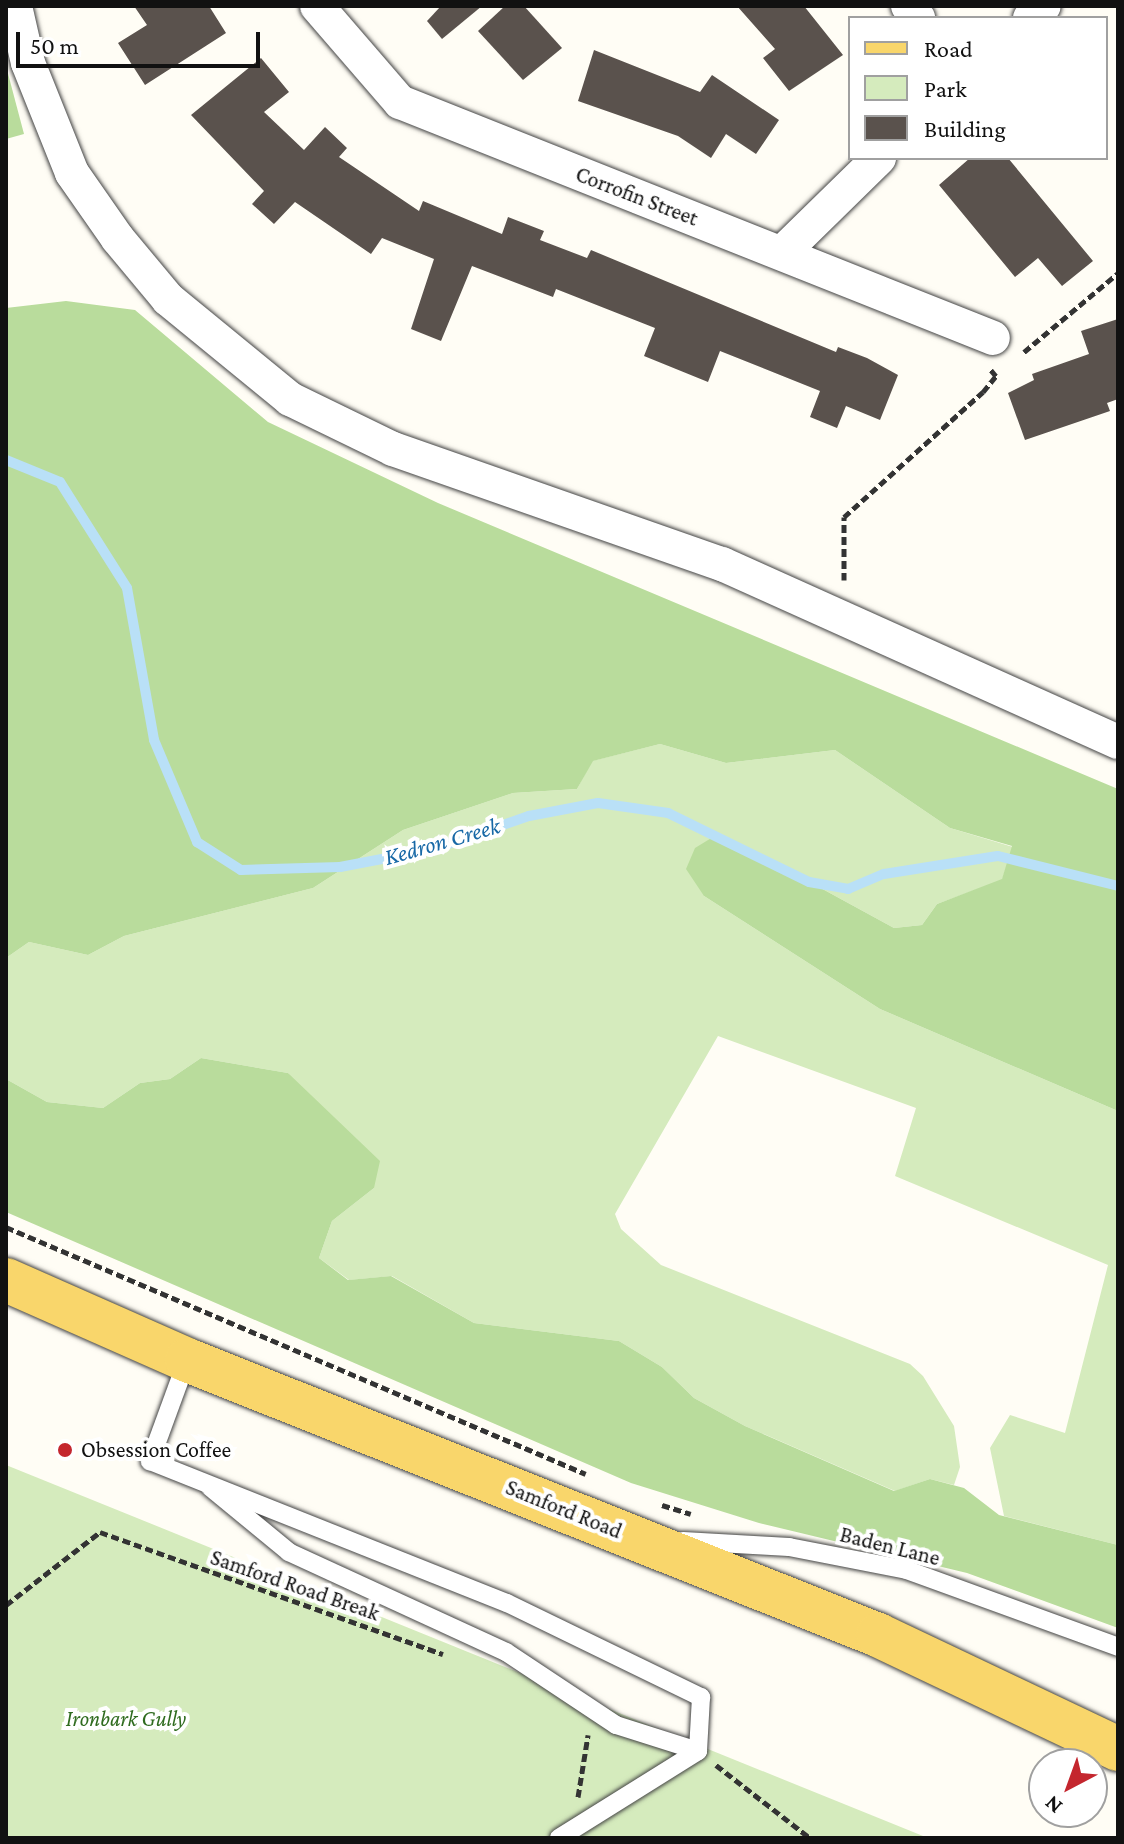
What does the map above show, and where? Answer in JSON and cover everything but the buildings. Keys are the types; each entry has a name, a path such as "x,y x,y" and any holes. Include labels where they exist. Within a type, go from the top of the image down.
{"main road":[{"name":"Samford Road","path":"6,1280 187,1360 649,1521 878,1635 1118,1749"}],"street":[{"path":"15,6 28,63 72,173 118,239 168,299 290,399 393,449 722,564 1118,742"},
{"name":"Corrofin Street","path":"317,6 400,102 782,253 1006,354"},
{"path":"782,253 877,160"}],"lane":[{"path":"187,1360 150,1461 507,1603 701,1697 698,1751"},
{"path":"210,1487 289,1552 506,1652 616,1725 698,1751"},
{"name":"Baden Lane","path":"649,1521 907,1570 1118,1647"},
{"path":"566,1834 698,1751"}],"path":[{"path":"996,376 983,358 1006,354 1118,273"},
{"path":"844,580 844,517 996,376 1006,354"},
{"path":"6,1227 601,1480"},
{"path":"649,1521 702,1518"},
{"name":"Samford Road Break","path":"6,1605 100,1532 457,1659"},
{"path":"566,1834 592,1708"},
{"path":"698,1751 810,1838"}],"green space":[{"path":"6,66 24,134 6,139"},
{"path":"66,301 135,310 268,422 438,503 1118,789 1118,1111 880,1009 704,896 686,869 695,848 713,837 738,843 894,928 922,925 937,904 1002,879 1012,846 950,828 835,750 726,763 660,744 593,761 577,789 513,793 403,830 313,888 124,936 88,955 29,942 6,958 6,308"},
{"path":"660,744 726,763 835,750 950,828 1013,847 1002,880 937,904 922,925 894,928 738,843 704,896 880,1009 1118,1111 1118,1545 1004,1516 990,1448 1010,1415 1065,1433 1108,1265 895,1176 916,1108 718,1036 615,1214 621,1229 661,1265 910,1364 923,1376 954,1426 960,1467 954,1485 930,1479 895,1491 745,1426 694,1398 662,1367 619,1341 474,1323 392,1276 349,1280 319,1258 332,1221 374,1188 288,1073 201,1058 170,1079 140,1083 103,1108 47,1102 6,1079 6,958 29,942 88,955 124,936 313,888 403,830 513,793 577,789 592,761"},
{"path":"201,1058 288,1073 380,1161 374,1188 332,1221 319,1258 348,1280 391,1276 474,1323 619,1341 662,1367 694,1398 745,1426 894,1491 930,1479 964,1488 999,1515 1118,1545 1118,1628 967,1573 759,1523 631,1483 6,1212 6,1079 47,1102 103,1108 140,1083 170,1079"},
{"name":"Ironbark Gully","path":"6,1465 928,1838 6,1838"}],"waterway":[{"name":"Kedron Creek","path":"6,460 60,482 127,588 154,740 197,842 241,870 340,867 434,849 529,816 598,803 668,813 809,882 848,889 884,874 998,856 1118,886"}],"place":[{"name":"Obsession Coffee","path":"65,1450"}]}
